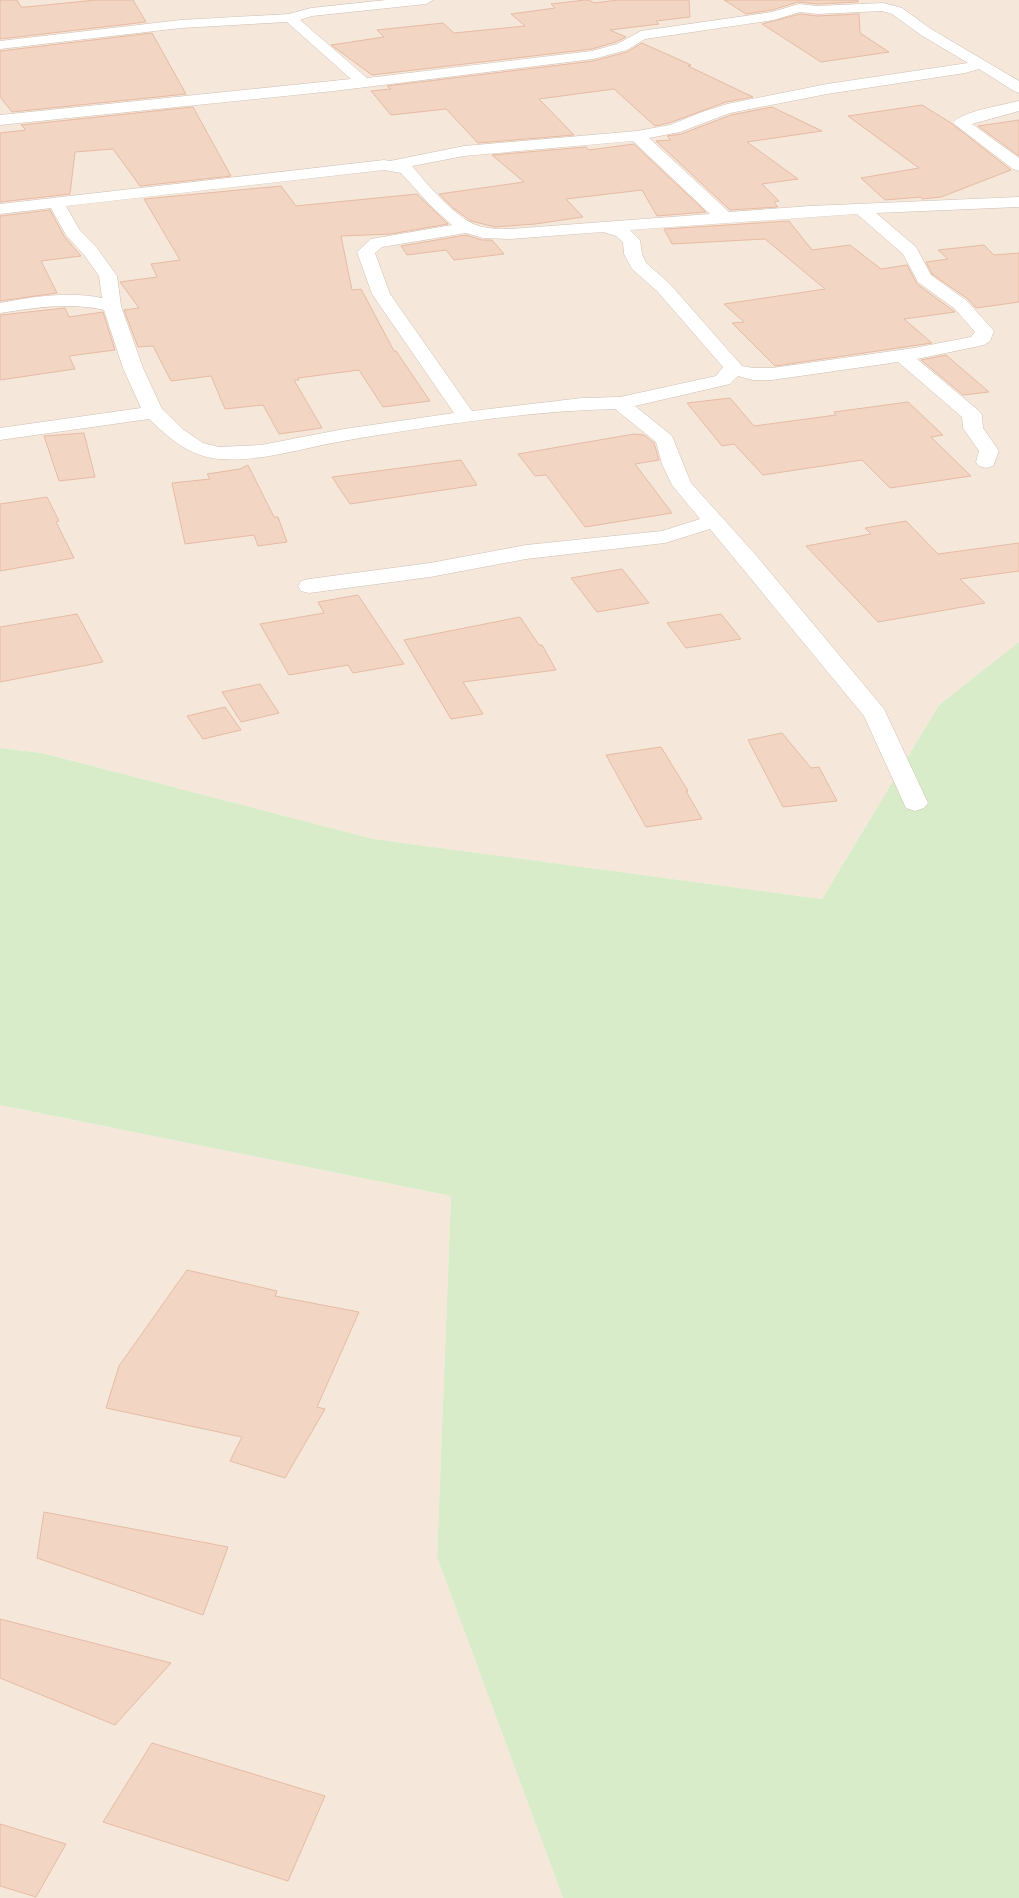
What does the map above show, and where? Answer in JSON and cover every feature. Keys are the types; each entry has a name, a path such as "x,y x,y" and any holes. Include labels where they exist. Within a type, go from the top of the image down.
{"street":[{"path":"0,45 181,24 290,18 311,12 426,0"},
{"path":"291,2 311,12"},
{"path":"0,120 363,82 601,53 622,47 641,35 774,16 799,8 817,10 883,6 897,11 978,64 997,72 1019,88"},
{"path":"290,18 363,82"},
{"path":"0,208 395,165 464,151 637,136 674,129 727,109 835,88 965,70 978,64"},
{"path":"1019,106 978,116 960,123 1019,166"},
{"path":"637,136 724,217"},
{"path":"395,165 406,168 417,183 466,228"},
{"path":"467,417 381,294 366,252 377,243 466,228 483,233 510,234 724,217 1019,202"},
{"path":"56,203 72,230 108,276 112,306 133,368 153,412 177,434 196,447 220,453 261,451 467,417 582,404 620,402 722,380 730,374 733,366 670,294 638,265 633,254 631,240 622,232 605,227"},
{"path":"732,369 754,374 772,374 902,356 977,341 983,337 985,331 961,305 924,278 910,251 862,209"},
{"path":"0,308 73,300 112,306"},
{"path":"902,356 972,415 973,428 989,451 986,462"},
{"path":"620,402 665,440 672,464 682,485 875,714 915,802"},
{"path":"0,434 153,412"},
{"path":"309,586 430,570 526,552 666,537 714,521"}],"shaded area":[{"path":"0,0 1019,0 1019,642 939,705 822,899 373,839 42,753 0,748"},
{"path":"0,1105 451,1196 437,1557 563,1898 0,1898"}],"green space":[{"path":"1019,642 1019,1898 563,1898 437,1557 451,1196 0,1105 0,748 42,753 373,839 822,899 939,705"}],"building":[{"path":"0,0 17,0 21,7 26,7 96,0 133,0 146,22 0,39"},
{"path":"585,0 594,3 618,0 689,0 690,17 656,21 659,24 610,30 626,37 592,49 372,75 331,45 384,37 377,30 443,23 454,33 525,26 511,14 555,8 551,4"},
{"path":"724,0 858,0 858,2 817,4 798,2 772,10 746,14"},
{"path":"800,14 817,16 859,14 860,33 889,52 821,62 762,24"},
{"path":"152,33 186,94 12,112 0,97 0,51"},
{"path":"642,43 691,65 688,66 753,97 726,102 669,123 655,126 614,89 539,99 574,135 478,143 446,109 391,115 371,91 391,89 387,86 593,61 627,52"},
{"path":"922,105 951,123 1011,170 941,197 885,200 861,178 919,168 848,116"},
{"path":"193,107 231,176 140,186 113,149 75,152 70,194 0,202 0,133 26,130 21,125"},
{"path":"772,107 822,131 747,142 798,179 762,184 779,201 774,202 778,207 730,210 656,141 671,140 667,136 681,134 731,115"},
{"path":"1019,120 1019,156 978,126"},
{"path":"634,144 706,212 657,216 642,190 566,199 583,217 535,224 495,227 471,221 453,208 439,194 524,182 492,155 586,147 589,150"},
{"path":"281,186 296,206 417,194 448,224 391,234 341,236 352,290 361,289 394,351 396,351 430,401 383,407 359,370 298,378 299,380 294,380 322,428 279,434 263,405 225,409 211,376 171,381 153,346 138,347 124,310 139,308 120,282 157,277 151,264 180,260 144,199"},
{"path":"50,210 64,236 81,256 41,261 57,293 0,301 0,216"},
{"path":"789,221 812,250 850,245 881,269 907,265 917,284 955,312 904,319 932,343 775,366 732,323 744,322 724,304 825,289 765,239 672,244 664,229"},
{"path":"466,235 482,240 492,240 504,254 454,260 446,250 407,255 401,246"},
{"path":"984,245 994,255 1019,253 1019,302 976,308 968,299 932,274 926,262 948,259 938,250"},
{"path":"65,308 69,317 103,312 115,350 69,356 75,369 0,380 0,315"},
{"path":"946,355 989,392 963,395 921,360"},
{"path":"730,398 754,426 836,415 834,412 908,402 943,435 931,437 971,476 890,488 862,460 763,475 734,444 722,446 687,403"},
{"path":"84,433 95,477 59,481 44,436"},
{"path":"634,434 644,435 654,443 659,460 635,464 672,513 585,527 546,475 535,476 518,454"},
{"path":"461,460 477,485 350,504 332,477"},
{"path":"248,465 274,517 278,517 287,542 258,546 254,535 185,544 172,483 210,479 207,474 240,469"},
{"path":"47,497 59,521 56,522 74,558 0,571 0,504"},
{"path":"906,521 938,554 1019,543 1019,571 960,579 985,603 878,622 806,546 871,534 865,528"},
{"path":"622,569 649,603 597,612 571,578"},
{"path":"358,595 404,664 353,673 348,665 289,675 260,624 324,613 318,602"},
{"path":"77,614 103,662 0,682 0,627"},
{"path":"721,614 741,639 686,648 667,623"},
{"path":"520,617 539,645 542,645 556,670 463,682 483,714 451,719 404,640"},
{"path":"260,684 279,713 241,722 222,692"},
{"path":"225,707 241,730 203,739 187,716"},
{"path":"782,733 811,768 819,767 837,801 783,807 748,740"},
{"path":"661,747 688,791 686,791 702,819 646,827 606,755"},
{"path":"187,1270 277,1291 275,1296 359,1312 317,1407 325,1409 285,1478 230,1461 242,1437 106,1408 119,1366"},
{"path":"44,1512 228,1547 203,1615 37,1558"},
{"path":"0,1619 171,1663 115,1725 0,1678"},
{"path":"152,1743 325,1796 288,1881 103,1822"},
{"path":"0,1824 66,1844 36,1897 0,1886"}]}
